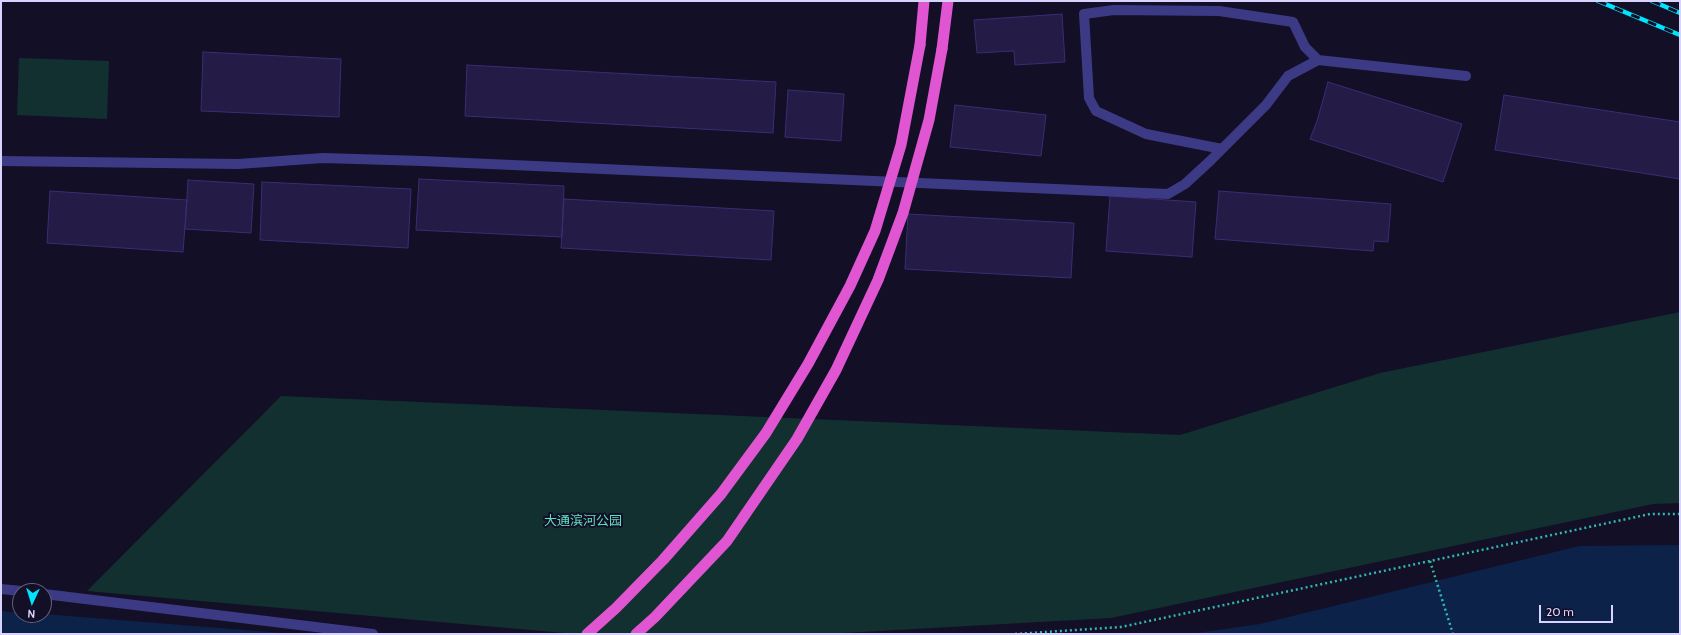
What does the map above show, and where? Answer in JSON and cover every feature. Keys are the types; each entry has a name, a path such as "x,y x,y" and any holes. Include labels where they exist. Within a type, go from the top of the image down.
{"highway":[{"path":"587,634 616,608 663,560 721,494 766,432 805,370 850,286 875,231 901,145 920,45 924,1"},
{"path":"636,634 655,617 727,541 797,439 836,370 878,280 903,213 929,120 942,49 948,1"}],"street":[{"path":"1222,149 1146,134 1096,111 1089,98 1084,14 1114,10 1219,11 1292,22 1305,47 1318,60"},
{"path":"1,162 238,164 323,158 422,161 1168,194 1185,184 1222,149 1266,105 1288,76 1318,60 1466,76"},
{"path":"1,589 12,590"},
{"path":"52,595 373,634"}],"path":[{"path":"1015,634 1121,627 1650,514 1680,514"},
{"path":"1430,561 1453,634"}],"green space":[{"path":"19,58 109,61 107,119 17,115"},
{"name":"大通滨河公园","path":"1680,312 1680,503 1653,504 1111,618 825,634 576,634 87,591 281,396 1180,435 1380,373"}],"water":[{"path":"1680,545 1680,634 1189,634 1260,624 1579,546"},
{"path":"1,611 12,612 12,623 52,623 52,615 295,634 1,634"}],"building":[{"path":"1062,14 1065,62 1015,65 1014,51 977,53 974,20"},
{"path":"203,52 341,59 339,117 201,111"},
{"path":"467,65 776,82 773,133 465,116"},
{"path":"1328,82 1462,124 1443,182 1310,139 1317,121"},
{"path":"788,90 844,94 841,141 785,137"},
{"path":"1504,95 1680,122 1680,179 1495,150"},
{"path":"955,105 1046,115 1041,156 950,147"},
{"path":"419,179 564,186 562,237 416,230"},
{"path":"188,180 254,184 251,233 185,229"},
{"path":"262,182 411,189 408,248 260,240"},
{"path":"50,191 187,200 183,252 47,243"},
{"path":"1219,191 1391,204 1388,242 1374,241 1373,251 1215,239"},
{"path":"1110,196 1196,202 1192,257 1106,251"},
{"path":"564,199 774,211 771,260 561,248"},
{"path":"908,214 1074,223 1071,278 905,269"}],"railway":[{"path":"1598,1 1680,35"},
{"path":"1652,1 1680,13"}]}
